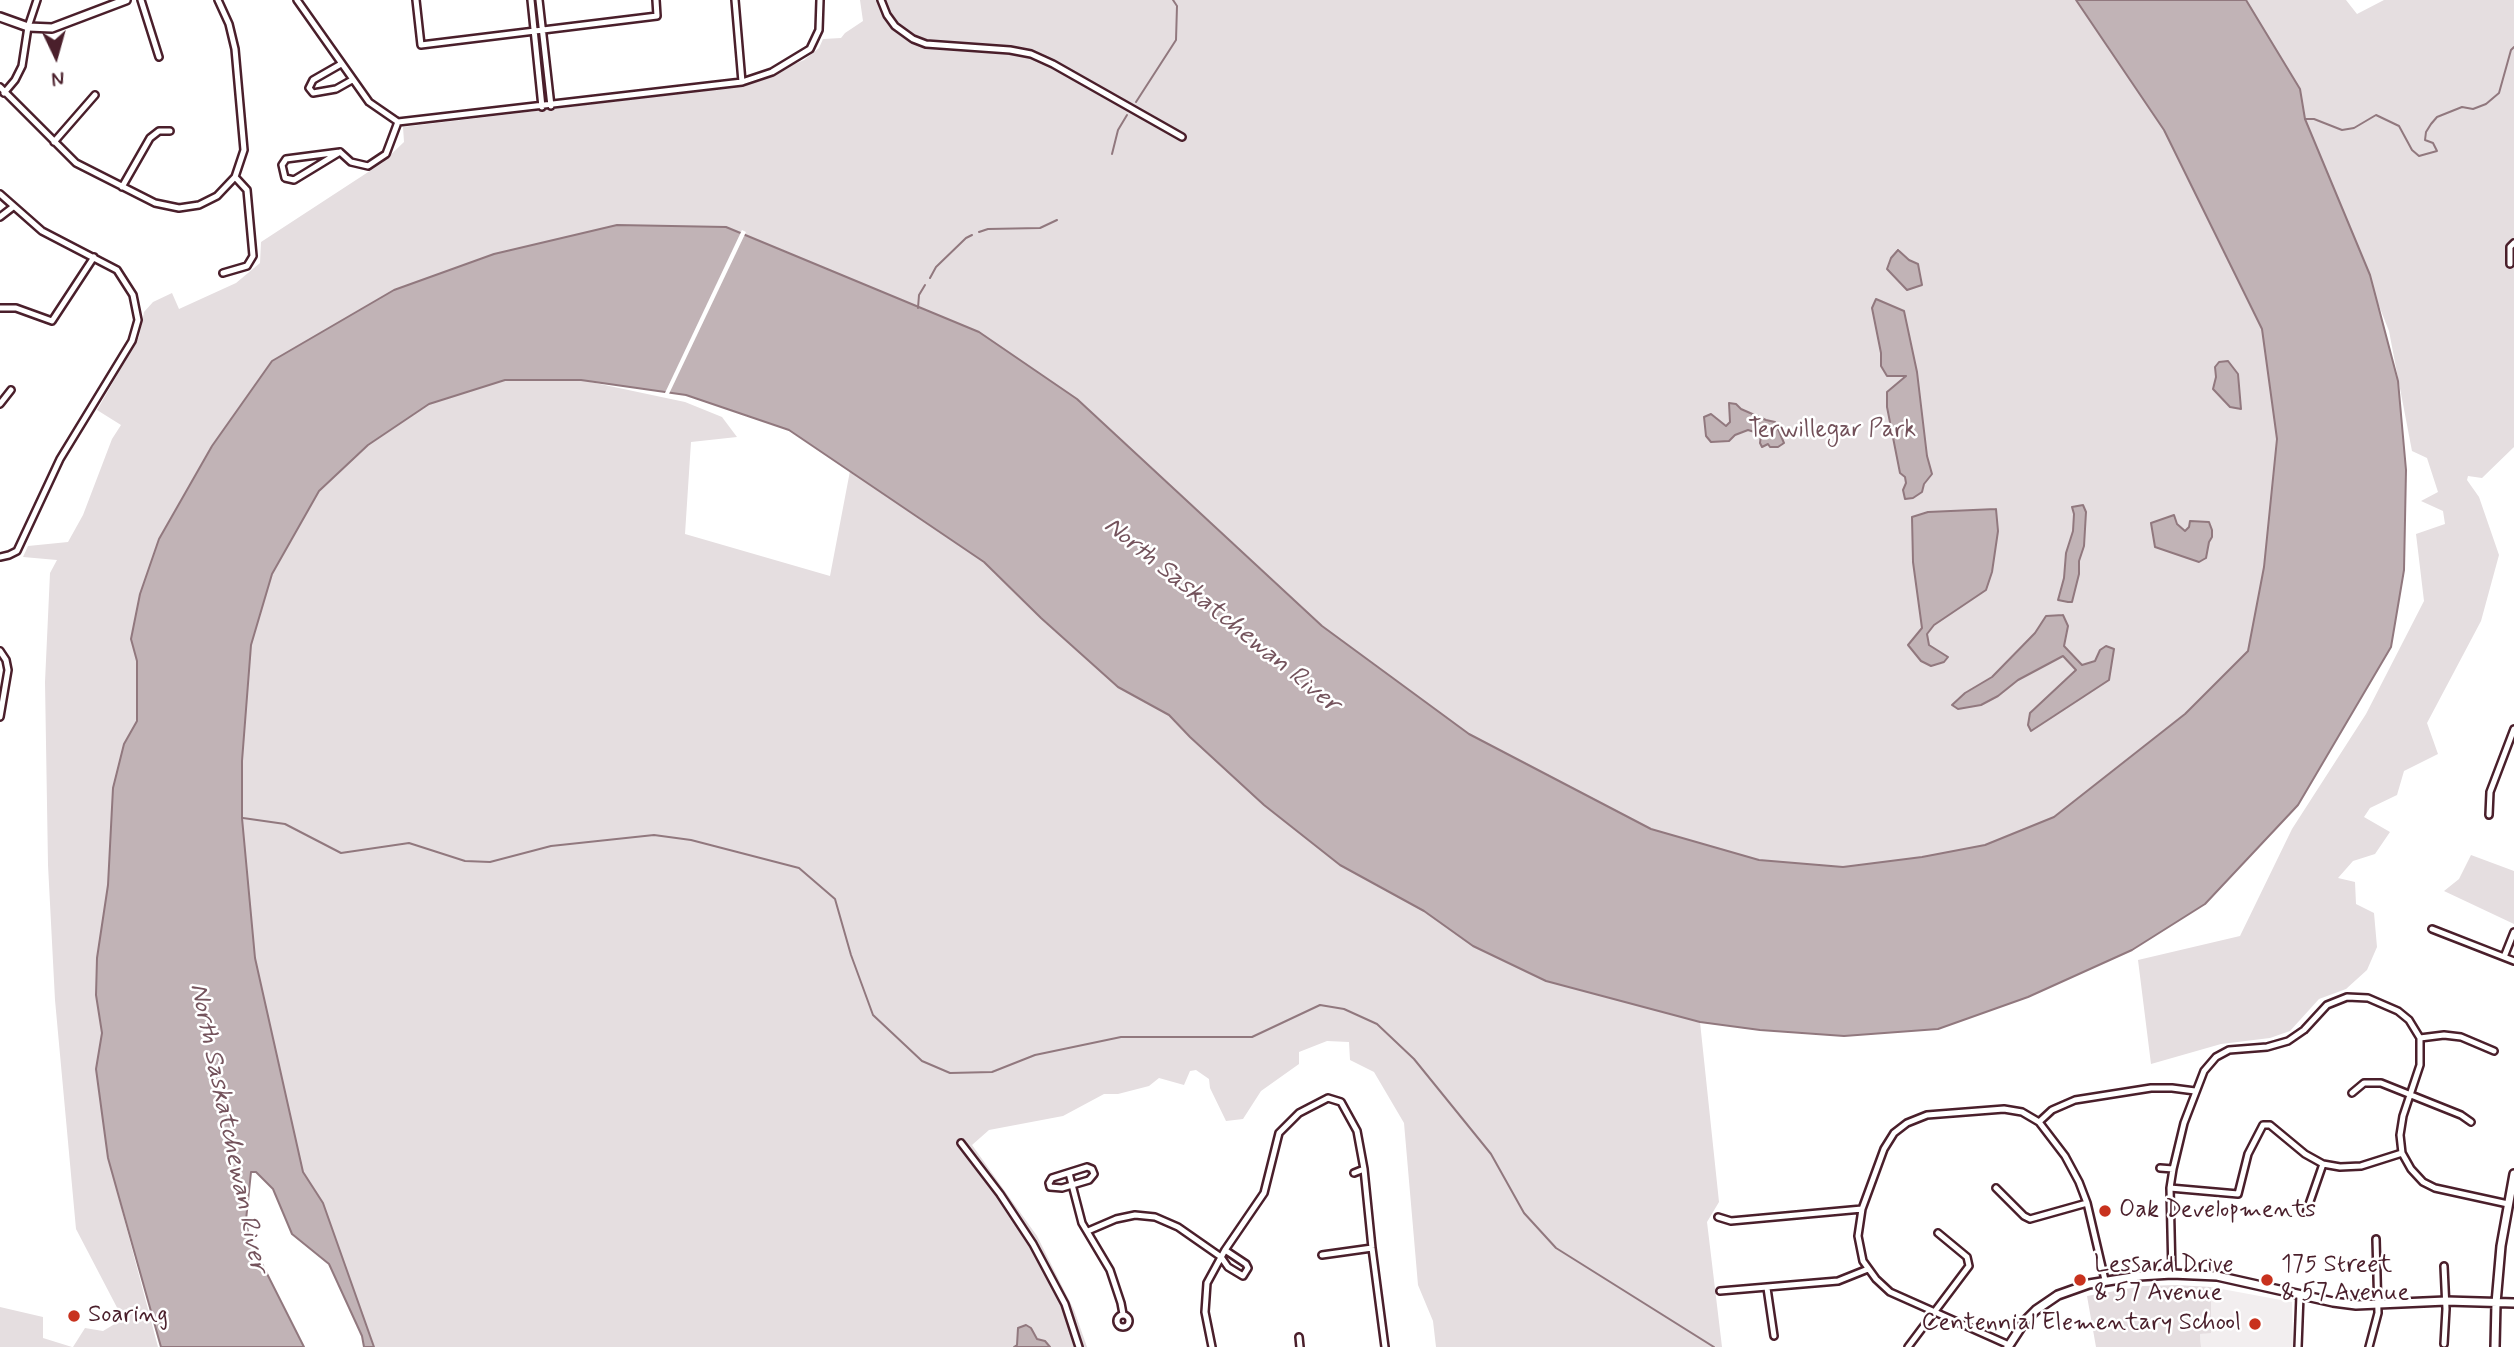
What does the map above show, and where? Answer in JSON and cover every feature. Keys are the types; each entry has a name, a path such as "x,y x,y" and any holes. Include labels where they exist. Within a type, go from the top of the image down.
{"street":[{"path":"37,0 28,27 19,74 2,90 82,167 161,205 189,207 208,202 217,196 235,177 244,150 231,31 218,0"},
{"path":"0,17 28,27 60,26 126,0"},
{"path":"141,0 159,57"},
{"path":"297,0 373,106 398,122 743,82 772,72 810,49 819,30 820,0"},
{"path":"416,0 421,45 657,16 656,0"},
{"path":"531,0 542,107"},
{"path":"538,0 551,106"},
{"path":"735,0 743,82"},
{"path":"881,0 895,26 913,39 926,44 1031,54 1182,137"},
{"path":"341,64 313,80 309,88 313,93 336,89 352,80"},
{"path":"54,142 95,94"},
{"path":"340,152 294,180 285,178 282,165 286,159 340,152 351,162 368,166 386,154 398,122"},
{"path":"122,187 150,138 159,131 170,131"},
{"path":"223,273 247,267 253,256 247,190 235,177"},
{"path":"0,194 42,231 113,267 133,295 137,309 137,325 132,341 60,459 17,551 0,557"},
{"path":"0,217 13,207"},
{"path":"2510,264 2510,247 2514,243"},
{"path":"0,308 16,308 52,321 94,257"},
{"path":"0,404 10,390"},
{"path":"0,651 6,660 8,676 0,718"},
{"path":"2489,815 2490,792 2514,729"},
{"path":"2432,929 2514,961"},
{"path":"2504,957 2514,932"},
{"path":"2172,1274 2170,1188 2173,1170 2184,1123 2207,1066 2222,1052 2239,1047 2267,1047 2288,1041 2304,1030 2322,1009 2342,998 2363,997 2398,1011 2409,1020 2420,1038 2420,1065 2400,1128 2402,1153 2416,1175 2435,1188 2508,1204"},
{"path":"2420,1038 2444,1035 2461,1037 2494,1051"},
{"path":"2352,1093 2361,1085 2375,1082 2461,1115 2471,1122"},
{"path":"2039,1122 2058,1107 2075,1100 2151,1088 2172,1087 2195,1091"},
{"path":"1212,1347 1205,1312 1207,1283 1225,1250 1264,1193 1279,1133 1299,1113 1328,1098 1341,1102 1357,1131 1385,1347"},
{"path":"2105,1280 2087,1203 2073,1170 2048,1131 2039,1122 2022,1112 2004,1109 1927,1115 1912,1120 1898,1130 1886,1145 1862,1209 1858,1240 1868,1269 1890,1292 2009,1346 2030,1315 2059,1295 2105,1280 2172,1274 2234,1279 2344,1304 2446,1301 2514,1303"},
{"path":"2170,1188 2238,1194 2248,1154 2263,1125 2270,1125 2305,1154 2323,1164 2340,1167 2361,1166 2402,1153"},
{"path":"961,1143 1000,1194 1033,1244 1065,1304 1079,1347"},
{"path":"2306,1213 2323,1164"},
{"path":"1087,1167 1093,1169 1094,1174 1093,1178 1073,1185 1055,1189 1050,1187 1052,1178 1069,1173 1087,1167"},
{"path":"2160,1168 2173,1170"},
{"path":"1354,1173 1364,1169"},
{"path":"1069,1173 1083,1223 1115,1282 1123,1314"},
{"path":"2495,1347 2501,1246 2514,1174"},
{"path":"1996,1188 2030,1220 2087,1203"},
{"path":"1718,1217 1731,1221 1862,1209"},
{"path":"1088,1231 1116,1219 1135,1215 1155,1217 1171,1223 1221,1257 1228,1267 1243,1276 1248,1268 1246,1264 1225,1250"},
{"path":"1908,1347 1969,1263 1967,1257 1938,1233"},
{"path":"2369,1347 2379,1305 2376,1239"},
{"path":"1322,1255 1372,1248"},
{"path":"2444,1266 2444,1344"},
{"path":"1720,1291 1838,1281 1868,1269"},
{"path":"1767,1288 1773,1336"},
{"path":"2298,1347 2300,1295"},
{"path":"1299,1337 1300,1347"}],"shaded area":[{"path":"2211,1287 2292,1302 2293,1347 2201,1347 2200,1334 2211,1332"}],"green space":[{"name":"Terwillegar Park","path":"860,0 2076,0 2164,130 2262,329 2277,439 2264,567 2248,651 2185,714 2054,817 1985,845 1922,857 1843,867 1759,860 1651,829 1469,734 1322,626 1077,399 979,332 726,227 617,225 272,361 212,446 159,539 131,639 137,661 137,721 124,744 113,788 108,885 97,958 96,995 102,1033 96,1069 108,1158 158,1347 73,1347 85,1328 103,1331 123,1319 76,1229 55,1000 48,865 45,682 50,573 57,560 23,557 28,546 68,542 83,515 112,439 121,425 97,410 139,337 144,312 153,302 172,293 179,309 236,283 260,263 261,242 382,163 404,142 403,127 743,86 804,60 819,48 823,39 841,38 863,21"},
{"path":"2246,0 2346,0 2357,14 2384,0 2514,0 2514,447 2482,478 2468,476 2467,480 2479,497 2499,555 2481,621 2427,723 2438,754 2404,771 2397,795 2370,808 2364,817 2390,832 2375,854 2353,861 2338,878 2355,882 2356,904 2374,913 2377,947 2367,970 2346,989 2319,999 2290,1031 2270,1038 2221,1044 2151,1064 2138,960 2240,936 2292,829 2366,714 2424,601 2416,534 2445,524 2443,511 2421,501 2438,492 2427,458 2412,451 2389,331 2305,119 2300,89"},
{"path":"505,380 581,380 685,402 722,417 737,437 691,442 685,534 830,576 850,471 984,562 1118,687 1169,715 1264,805 1340,865 1424,911 1473,946 1546,981 1700,1022 1719,1202 1707,1222 1722,1347 1436,1347 1433,1321 1418,1285 1404,1123 1374,1072 1350,1060 1349,1042 1327,1041 1299,1052 1299,1064 1261,1091 1243,1119 1226,1121 1210,1088 1209,1079 1196,1070 1190,1071 1184,1085 1159,1078 1149,1086 1118,1094 1104,1094 1063,1116 989,1130 972,1145 1037,1236 1074,1310 1087,1347 374,1347 323,1203 303,1172 255,958 242,818 242,761 251,645 272,574 319,491 368,445 429,404"},
{"path":"2471,855 2514,871 2514,924 2444,891 2459,879"},
{"path":"2143,1286 2211,1287 2211,1333 2200,1334 2201,1347 2096,1347 2087,1296"},
{"path":"0,1307 43,1317 43,1338 72,1347 0,1347"}],"water":[{"name":"North Saskatchewan River","path":"2076,0 2246,0 2300,89 2305,119 2370,275 2398,381 2406,470 2404,570 2391,647 2298,805 2205,904 2132,950 2028,997 1938,1029 1844,1036 1760,1030 1700,1022 1546,981 1473,946 1424,911 1340,865 1264,805 1169,715 1118,687 984,562 789,430 686,395 581,380 505,380 429,404 368,445 319,491 272,574 251,645 242,761 242,818 255,958 303,1172 323,1203 374,1347 364,1347 362,1336 329,1264 292,1234 273,1189 256,1172 251,1172 246,1220 249,1238 304,1347 161,1347 108,1158 96,1069 102,1033 96,995 97,958 108,885 113,788 124,744 137,721 137,661 131,639 140,594 159,539 212,446 272,361 394,290 494,254 617,225 726,227 979,332 1077,399 1322,626 1469,734 1651,829 1759,860 1843,867 1922,857 1985,845 2054,817 2185,714 2248,651 2264,567 2277,439 2262,329 2164,130"},
{"path":"1898,250 1918,264 1922,285 1907,290 1887,269"},
{"path":"1876,299 1904,311 1917,372 1927,456 1932,474 1924,484 1922,492 1913,498 1905,499 1905,477 1900,473 1887,407 1887,392 1906,376 1887,376 1881,366 1872,308"},
{"path":"2228,361 2238,374 2241,409 2230,407 2213,389 2215,367 2219,362"},
{"path":"1729,403 1775,422 1784,443 1778,447 1770,447 1768,444 1762,447 1761,434 1748,430 1735,435 1729,441 1711,442 1706,436 1704,417 1711,414 1726,426 1730,422"},
{"path":"2083,505 2086,512 2084,546 2072,602 2058,600 2064,578 2066,553 2073,531 2072,507"},
{"path":"1996,509 1998,531 1992,572 1986,590 1934,625 1927,634 1929,645 1948,657 1944,662 1931,666 1921,661 1908,645 1922,628 1913,562 1912,517 1928,512"},
{"path":"2174,515 2177,524 2185,531 2190,521 2209,522 2212,537 2206,558 2199,562 2155,547 2151,523"},
{"path":"2063,615 2068,626 2064,646 2082,665 2095,661 2100,650 2106,646 2114,649 2109,680 2031,731 2028,725 2030,713 2076,670 2063,656 2018,680 1981,705 1958,709 1952,705 1965,693 1992,677 2035,633 2046,616"},
{"path":"1026,1325 1037,1339 1045,1341 1050,1347 1014,1347 1017,1345 1018,1328"}],"pier":[{"path":"742,230 746,232 668,396 664,395"}],"waterway":[{"path":"1136,102 1176,40 1177,6 1173,0"},
{"path":"2305,119 2314,119 2342,130 2354,128 2376,115 2399,126 2412,150 2419,156 2437,151 2433,143 2425,140 2431,124 2437,117 2462,107 2473,109 2486,104 2499,93 2514,47"},
{"path":"1112,154 1118,130 1127,115"},
{"path":"979,232 988,229 1040,228 1057,220"},
{"path":"930,278 936,267 972,235"},
{"path":"918,308 919,295 925,285"},
{"path":"243,818 285,824 341,853 409,843 465,861 490,862 551,846 654,835 691,840 799,868 835,899 851,955 873,1015 922,1061 950,1073 992,1072 1035,1055 1121,1037 1252,1037 1320,1005 1344,1009 1377,1024 1414,1059 1491,1154 1524,1213 1556,1248 1714,1347"}],"place":[{"name":"Oak Developments","path":"2105,1211"},
{"name":"Lessard Drive & 57 Avenue","path":"2080,1280"},
{"name":"175 Street & 57 Avenue","path":"2267,1280"},
{"name":"Soaring","path":"74,1316"},
{"name":"Centennial Elementary School","path":"2255,1324"}]}
